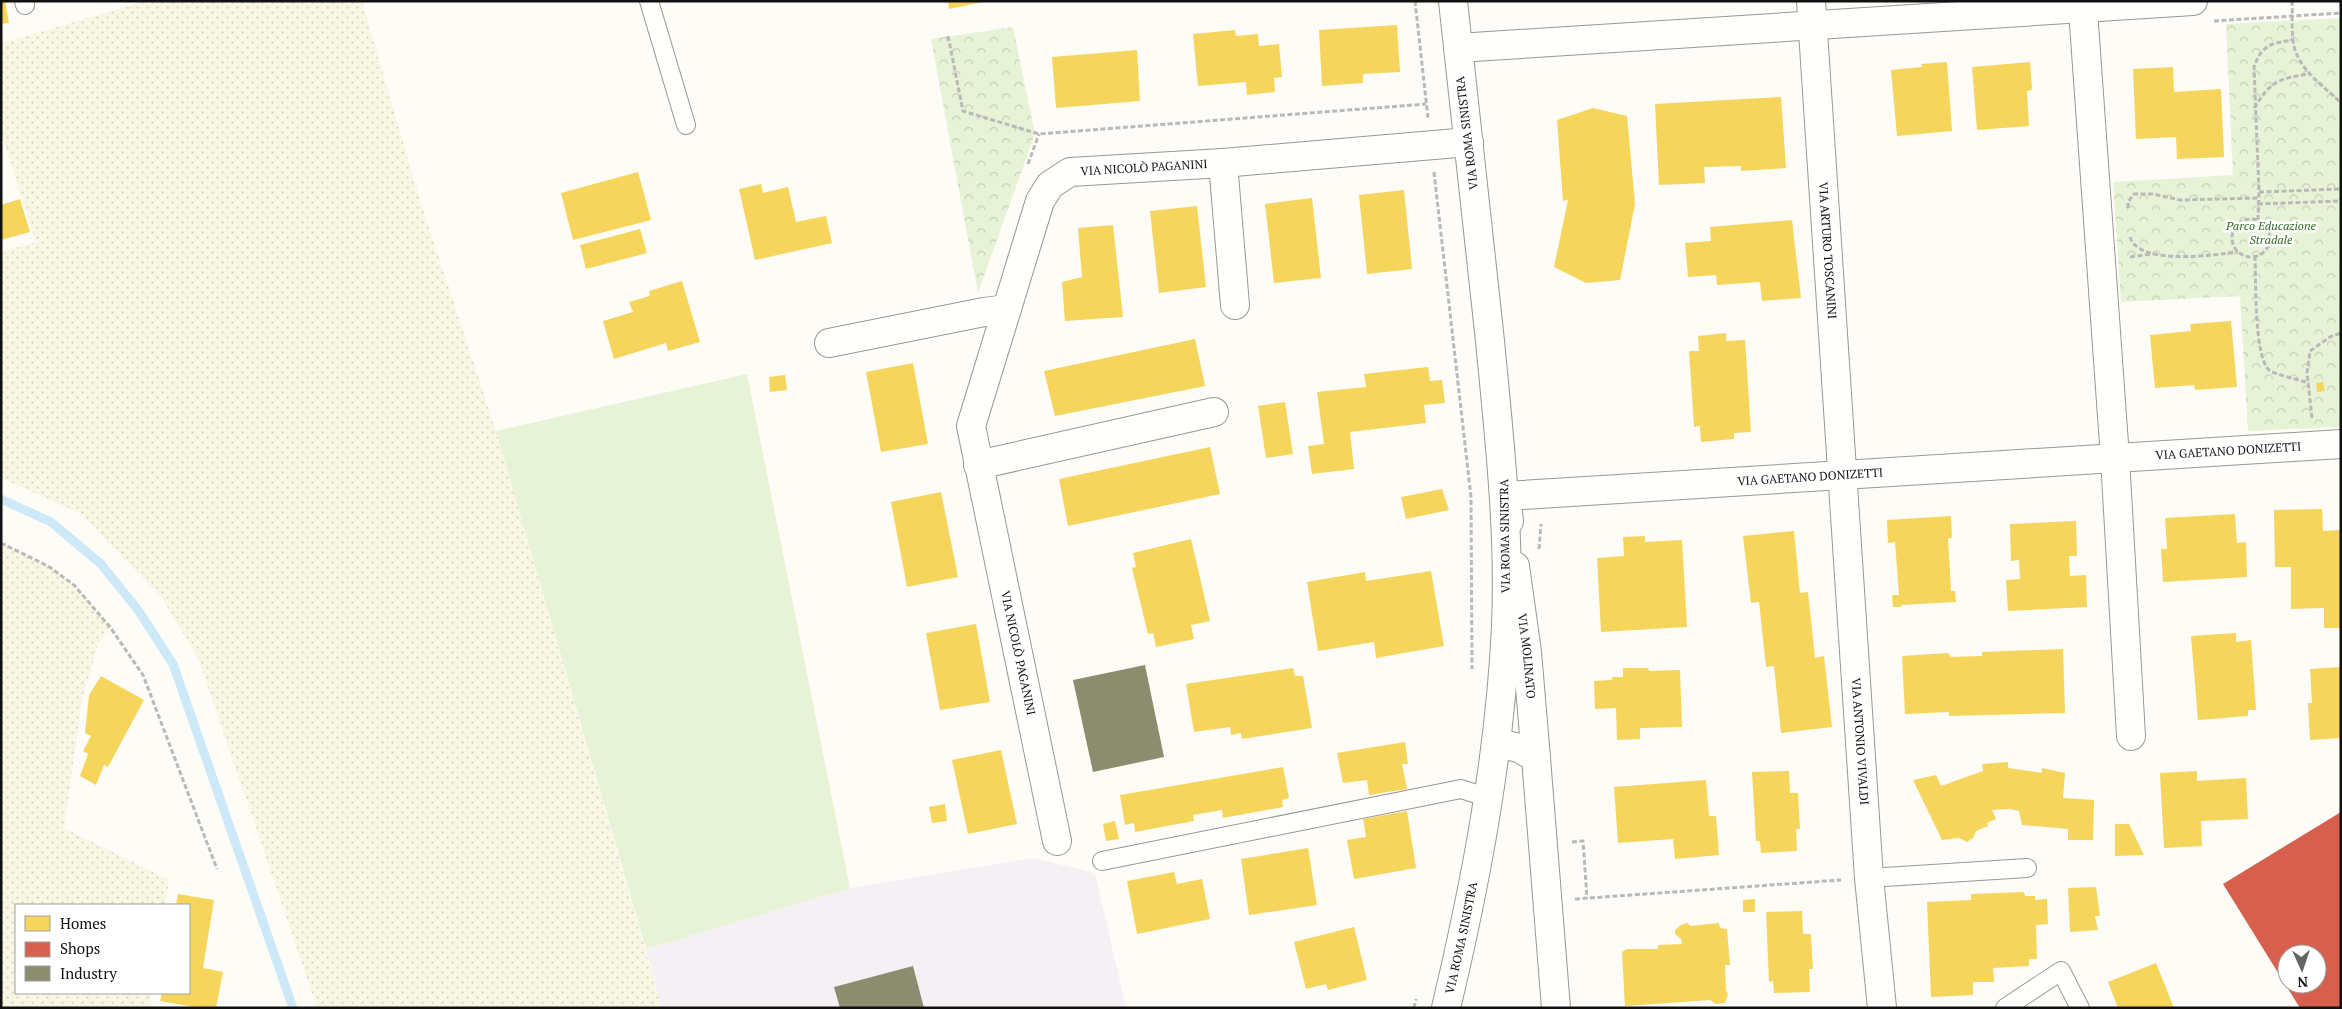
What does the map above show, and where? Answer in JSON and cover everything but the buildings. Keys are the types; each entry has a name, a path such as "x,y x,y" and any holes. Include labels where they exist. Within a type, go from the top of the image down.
{"street":[{"name":"VIA ROMA SINISTRA","path":"1446,1008 1465,928 1489,798 1497,743 1506,623 1506,496 1453,1"},
{"path":"1458,48 1812,13 2083,10 2193,1"},
{"path":"2083,10 2115,458 2131,736"},
{"name":"VIA ARTURO TOSCANINI","path":"1812,13 1842,476"},
{"name":"VIA NICOLÒ PAGANINI","path":"1057,841 971,426 1040,201 1050,185 1070,172 1223,163 1469,142"},
{"name":"VIA NICOLÒ PAGANINI","path":"1223,163 1235,305"},
{"path":"828,343 1006,309"},
{"path":"978,465 1214,412"},
{"name":"VIA GAETANO DONIZETTI","path":"1506,496 2328,445"},
{"name":"VIA ANTONIO VIVALDI","path":"1842,476 1869,878 1882,1008"},
{"name":"VIA MOLINATO","path":"1506,496 1527,652 1556,1008"},
{"path":"1497,743 1519,748 1536,758"}],"lane":[{"path":"649,1 686,125"},
{"path":"1102,861 1461,789 1489,798"},
{"path":"1869,878 2027,868"},
{"path":"2005,1008 2061,971 2080,1008"}],"path":[{"path":"1415,1 1471,497 1472,671"},
{"path":"2292,1 2296,54 2309,74 2324,85 2341,104"},
{"path":"948,36 963,111 1039,134 1426,104"},
{"path":"2258,220 2244,220 2236,226 2232,239 2238,252 2244,256 2255,256 2262,253 2270,241 2268,231 2258,220 2259,192 2254,108 2254,67 2258,54 2271,44 2294,40"},
{"path":"2254,108 2264,92 2280,78 2309,74"},
{"path":"2259,192 2341,189"},
{"path":"2128,214 2128,202 2134,194 2153,194 2180,200 2259,198"},
{"path":"2258,204 2341,200"},
{"path":"2129,231 2130,240 2140,249 2164,257 2238,252"},
{"path":"2255,256 2258,332 2262,363 2271,371 2309,383"},
{"path":"2328,445 2307,373 2310,351 2330,337 2341,333"},
{"path":"1539,554 1540,524 1547,520"},
{"path":"1,543 48,566 74,585 110,627 143,676 217,869"},
{"path":"1567,842 1583,841 1587,898"},
{"path":"1547,901 1869,878"},
{"path":"1414,1008 1416,998"}],"shaded area":[{"path":"147,1 362,1 419,197 496,431 662,1008 317,1008 198,658 162,598 81,514 1,478 1,252 36,242 1,133 1,43"},
{"path":"1,543 48,566 74,585 110,627 98,645 83,695 64,828 169,880 165,904 15,904 15,994 152,994 149,1008 1,1008"},
{"path":"1033,858 1095,873 1126,1008 662,1008 646,949 850,888"}],"green space":[{"name":"Parco Educazione Stradale","path":"2341,18 2341,427 2248,431 2240,296 2121,302 2113,182 2233,175 2226,24"},
{"path":"1013,27 1035,134 978,293 931,39"},
{"path":"747,374 850,888 646,949 496,431"}],"waterway":[{"path":"1,499 51,522 101,564 138,610 173,664 293,1008"}]}
